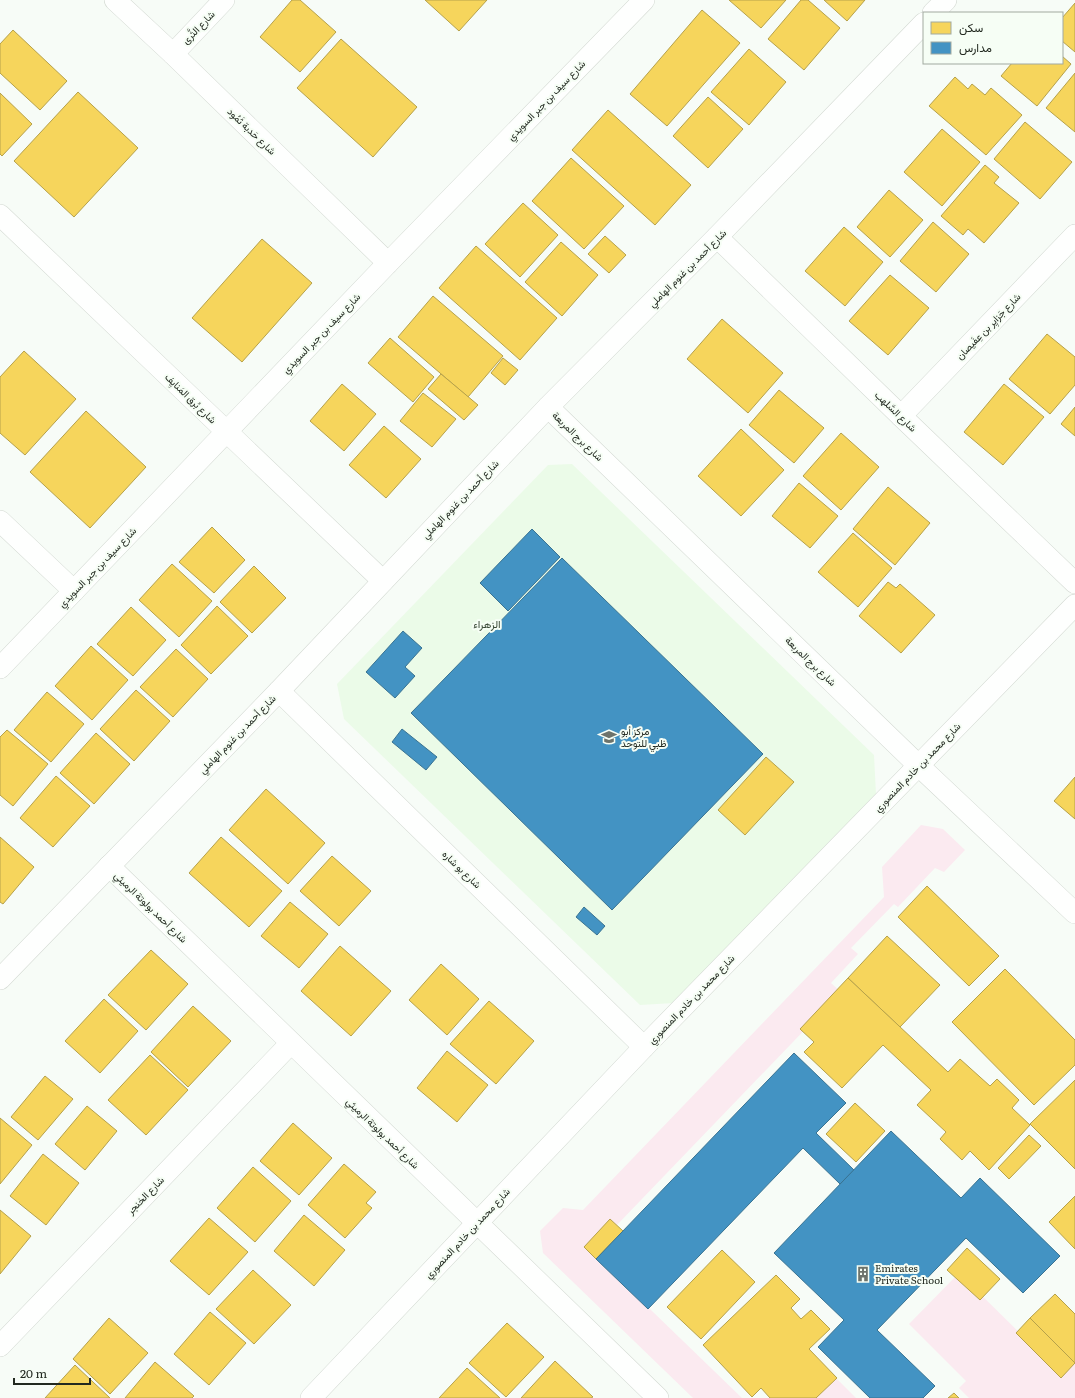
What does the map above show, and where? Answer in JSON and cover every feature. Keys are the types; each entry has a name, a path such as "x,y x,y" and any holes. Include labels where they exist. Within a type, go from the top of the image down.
{"street":[{"name":"شارع حَدبة ثَمُود","path":"115,0 388,263"},
{"name":"شارع الثَّرى","path":"172,54 224,0"},
{"name":"شارع سيف بن جبر السويدي","path":"0,668 388,263 644,0"},
{"path":"935,12 946,0"},
{"name":"شارع أحمد بن غنوم الهاملي","path":"0,979 279,691 548,407 717,237 923,24"},
{"name":"شارع بُرق المَنايِف","path":"0,216 383,581"},
{"name":"شارع جَزايِر بن عِفَيصان","path":"901,416 1075,235"},
{"name":"شارع السَّلهب","path":"717,237 1075,583"},
{"name":"شارع برج المربعة","path":"548,407 918,765 1075,913"},
{"path":"0,521 74,590"},
{"name":"شارع محمد بن خادم المنصوري","path":"311,1398 644,1047 1075,605"},
{"name":"شارع بو شاره","path":"279,691 644,1047"},
{"name":"شارع أحمد بولوتة الرميثي","path":"109,866 658,1398"},
{"name":"شارع الخنجر","path":"0,1346 291,1044"}],"shaded area":[{"name":"مركز أبو ظبي للتوحد","path":"572,464 874,755 876,794 674,1003 640,1005 344,719 337,684 548,465"},
{"path":"921,825 943,829 965,850 944,872 935,868 898,907 894,904 851,948 858,954 831,983 841,992 591,1252 742,1398 693,1398 543,1253 540,1231 563,1208 583,1210 884,897 882,867"},
{"path":"959,1273 1043,1356 1055,1345 1075,1365 1075,1398 969,1398 959,1388 966,1381 909,1324"},
{"path":"834,1376 856,1398 812,1398"}],"building: سكن":[{"path":"292,0 300,0 336,32 300,72 260,37"},
{"path":"425,0 487,0 459,31"},
{"path":"729,0 786,0 761,28"},
{"path":"801,0 808,0 840,28 804,70 768,39"},
{"path":"824,0 865,0 847,21"},
{"path":"1075,3 1075,52 1063,42 1063,17"},
{"path":"702,10 740,43 667,126 630,94"},
{"path":"13,30 67,81 40,110 0,73 0,44"},
{"path":"341,39 417,107 373,157 297,88"},
{"path":"749,49 786,82 749,125 711,92"},
{"path":"1063,57 1071,64 1037,106 1001,76 1011,64 1063,64"},
{"path":"1075,73 1075,132 1046,108"},
{"path":"955,77 968,89 972,84 985,95 991,88 1022,115 986,155 929,106"},
{"path":"78,92 138,148 74,217 14,161"},
{"path":"0,93 32,124 2,156 0,154"},
{"path":"708,97 743,129 708,168 673,136"},
{"path":"608,110 691,185 655,225 572,150"},
{"path":"1025,122 1072,162 1040,199 994,159"},
{"path":"942,129 980,162 942,206 904,172"},
{"path":"571,158 624,206 584,249 532,201"},
{"path":"985,165 999,177 994,183 1019,203 984,243 968,229 963,235 941,216"},
{"path":"889,190 923,220 890,257 857,227"},
{"path":"523,203 558,235 520,277 485,244"},
{"path":"933,222 969,254 936,292 900,261"},
{"path":"844,227 883,262 845,306 805,271"},
{"path":"605,236 626,255 609,273 588,254"},
{"path":"262,239 312,283 242,362 192,318"},
{"path":"561,242 598,275 562,316 525,282"},
{"path":"476,246 557,318 520,360 439,288"},
{"path":"890,275 929,308 888,355 849,321"},
{"path":"433,296 503,356 468,397 398,337"},
{"path":"722,319 783,373 748,413 687,359"},
{"path":"1047,334 1075,357 1075,385 1050,414 1009,379"},
{"path":"390,338 434,377 413,402 368,363"},
{"path":"24,351 76,399 25,455 0,433 0,377"},
{"path":"503,358 518,370 505,385 491,373"},
{"path":"441,374 478,405 464,420 428,389"},
{"path":"342,384 376,414 344,451 310,421"},
{"path":"1004,384 1044,417 1003,465 964,432"},
{"path":"779,390 824,428 794,463 749,425"},
{"path":"423,393 456,419 432,447 400,421"},
{"path":"1075,407 1075,436 1061,424"},
{"path":"86,411 146,467 90,528 30,472"},
{"path":"384,426 421,459 386,498 349,465"},
{"path":"741,429 784,470 741,516 698,476"},
{"path":"841,433 879,467 841,510 803,476"},
{"path":"799,483 838,516 810,548 772,516"},
{"path":"888,487 930,523 895,565 853,529"},
{"path":"212,527 245,560 214,593 179,562"},
{"path":"853,533 892,568 858,607 818,572"},
{"path":"172,564 212,601 179,637 139,600"},
{"path":"254,566 286,598 252,633 220,602"},
{"path":"888,582 896,588 900,584 935,615 901,653 859,616"},
{"path":"217,606 248,636 211,674 181,645"},
{"path":"131,607 166,640 133,676 97,644"},
{"path":"91,646 128,680 92,720 55,686"},
{"path":"176,649 208,679 173,717 140,687"},
{"path":"136,690 170,721 134,761 100,729"},
{"path":"47,692 84,724 51,762 14,730"},
{"path":"7,730 48,764 13,806 0,795 0,737"},
{"path":"96,733 130,764 94,804 60,773"},
{"path":"766,757 794,782 745,835 718,810"},
{"path":"56,776 90,806 53,847 20,818"},
{"path":"1075,777 1075,819 1054,801"},
{"path":"266,789 325,843 288,884 229,830"},
{"path":"0,837 34,867 3,904 0,902"},
{"path":"221,837 282,891 249,927 189,873"},
{"path":"332,856 371,891 339,926 300,891"},
{"path":"927,886 999,956 969,986 898,917"},
{"path":"290,902 328,934 299,968 261,936"},
{"path":"887,936 940,985 900,1027 848,978"},
{"path":"340,946 391,991 351,1036 301,991"},
{"path":"151,950 188,984 146,1030 108,995"},
{"path":"441,964 479,999 447,1035 409,1000"},
{"path":"1005,969 1075,1040 1075,1065 1034,1105 952,1022"},
{"path":"848,978 948,1072 960,1059 990,1086 997,1079 1019,1100 1012,1108 1030,1125 989,1170 970,1151 962,1160 940,1139 946,1132 917,1105 931,1090 883,1045 842,1088 804,1052 814,1042 800,1029"},
{"path":"104,999 138,1031 100,1073 65,1041"},
{"path":"489,1001 534,1041 496,1084 450,1044"},
{"path":"193,1006 231,1041 188,1087 151,1052"},
{"path":"447,1051 488,1085 457,1122 417,1088"},
{"path":"150,1055 188,1090 146,1135 108,1100"},
{"path":"45,1076 73,1099 38,1140 11,1117"},
{"path":"1075,1080 1075,1169 1030,1124"},
{"path":"855,1103 885,1131 856,1162 826,1134"},
{"path":"87,1106 117,1131 85,1170 55,1144"},
{"path":"0,1118 32,1145 0,1184"},
{"path":"293,1123 332,1158 299,1195 260,1161"},
{"path":"1029,1135 1041,1146 1009,1179 998,1168"},
{"path":"43,1154 79,1183 46,1225 10,1196"},
{"path":"344,1164 376,1192 366,1203 372,1208 345,1238 308,1205"},
{"path":"253,1167 291,1201 255,1242 217,1208"},
{"path":"1075,1196 1075,1249 1049,1222"},
{"path":"0,1210 31,1236 0,1274"},
{"path":"304,1215 345,1250 314,1286 274,1251"},
{"path":"209,1218 248,1252 209,1295 170,1261"},
{"path":"610,1219 623,1231 596,1259 584,1247"},
{"path":"967,1248 1000,1279 980,1300 947,1270"},
{"path":"722,1250 755,1282 701,1339 667,1307"},
{"path":"253,1270 291,1305 254,1344 216,1309"},
{"path":"776,1275 800,1299 791,1308 801,1319 811,1310 830,1329 809,1349 837,1378 816,1398 770,1398 761,1388 752,1397 703,1345"},
{"path":"1055,1294 1075,1314 1075,1363 1030,1318"},
{"path":"210,1312 246,1343 209,1385 174,1354"},
{"path":"109,1318 148,1353 110,1394 73,1359"},
{"path":"1030,1318 1075,1363 1061,1378 1016,1333"},
{"path":"507,1323 544,1357 506,1397 469,1363"},
{"path":"555,1361 593,1397 521,1398"},
{"path":"155,1362 194,1396 192,1398 125,1398"},
{"path":"75,1365 110,1398 45,1398"},
{"path":"467,1368 500,1398 439,1398"},
{"path":"954,1393 959,1398 948,1398"}],"building: مدارس":[{"path":"532,529 560,557 508,611 480,583"},
{"path":"562,558 763,754 612,910 411,713"},
{"path":"403,631 422,648 405,667 415,676 395,698 366,672"},
{"path":"402,729 437,757 426,770 392,742"},
{"path":"584,907 605,926 597,935 576,917"},
{"path":"794,1053 846,1103 816,1133 854,1170 840,1184 803,1148 648,1309 596,1259"},
{"name":"Emirates Private School","path":"891,1131 961,1198 980,1178 1060,1256 1023,1293 966,1238 877,1330 935,1386 923,1398 870,1398 818,1347 844,1320 774,1253"}],"place":[{"name":"مركز أبو ظبي للتوحد","path":"609,737"},
{"name":"Emirates Private School","path":"863,1274"}],"district":[{"name":"الزهراء","path":"487,624"}]}
